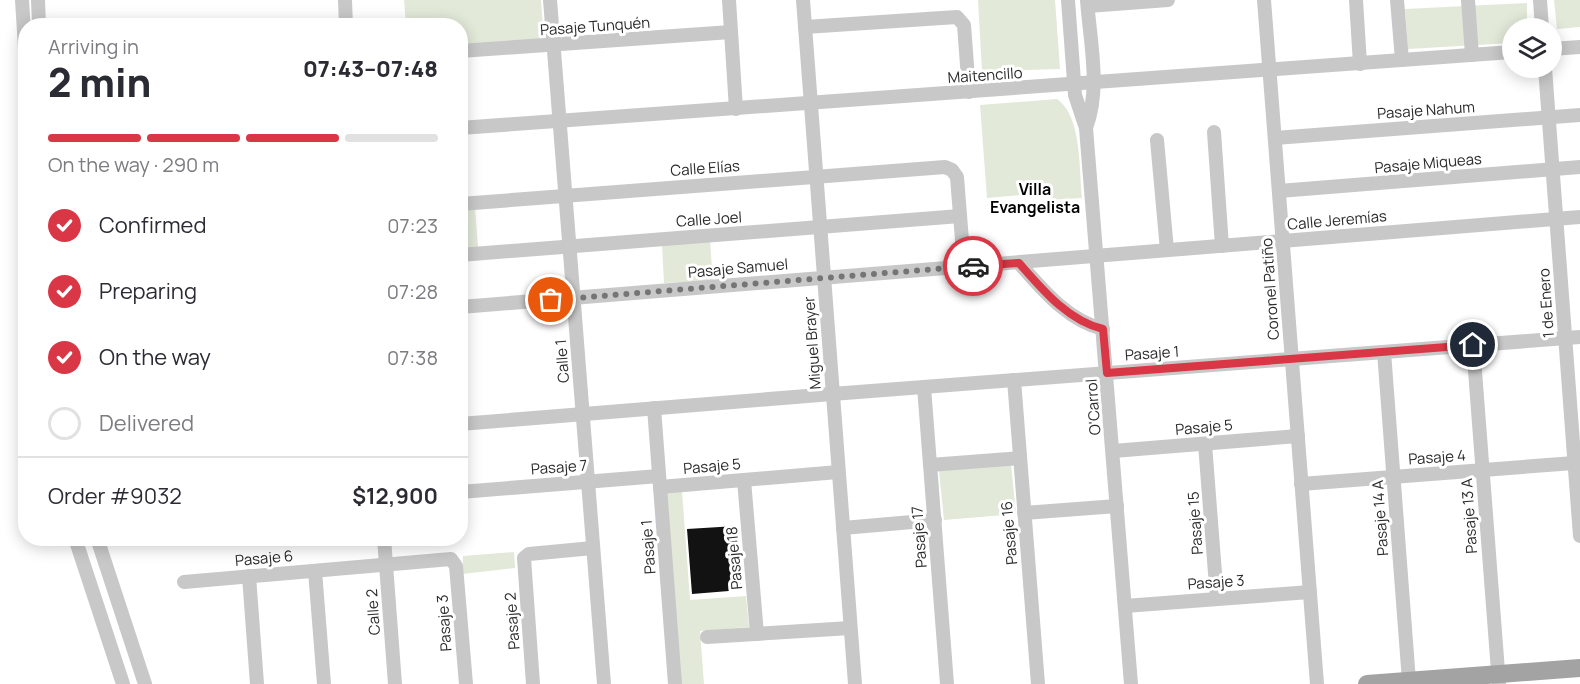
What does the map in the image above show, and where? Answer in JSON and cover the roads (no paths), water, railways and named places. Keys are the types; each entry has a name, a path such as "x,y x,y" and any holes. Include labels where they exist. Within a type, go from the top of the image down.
{"main road":[{"path":"1367,684 1499,679 1580,668"}],"street":[{"path":"22,0 23,18"},
{"path":"38,0 39,18"},
{"path":"345,0 346,18"},
{"name":"Calle 1","path":"550,0 604,684"},
{"path":"729,0 736,109"},
{"name":"Miguel Brayer","path":"803,0 855,684"},
{"name":"O'Carrol","path":"1068,0 1074,85 1077,105 1086,128 1131,684"},
{"path":"1088,3 1168,0"},
{"name":"Coronel Patiño","path":"1264,0 1317,684"},
{"path":"1356,0 1360,63"},
{"path":"1398,0 1402,60"},
{"path":"1468,0 1472,55"},
{"path":"1539,0 1541,18"},
{"name":"O'Carrol","path":"1086,128 1094,104 1088,3"},
{"path":"804,27 951,16 960,19 964,28 969,92"},
{"name":"Pasaje Tunquén","path":"468,50 731,32"},
{"path":"1562,48 1580,47"},
{"name":"Maitencillo","path":"468,128 1502,53"},
{"name":"1 de Enero","path":"1546,78 1565,338 1575,417 1574,463 1580,536"},
{"name":"Pasaje Nahum","path":"1275,138 1580,115"},
{"path":"1214,132 1222,246"},
{"path":"1157,140 1167,250"},
{"name":"Calle Elías","path":"468,203 941,166 952,170 957,177 960,216"},
{"name":"Pasaje Miqueas","path":"1279,191 1580,167"},
{"path":"960,216 964,266"},
{"name":"Calle Joel","path":"468,254 960,216"},
{"name":"Calle Jeremías","path":"1019,263 1580,217"},
{"path":"1019,263 1074,317 1103,329"},
{"name":"Pasaje Samuel","path":"468,306 1019,263"},
{"name":"Pasaje 1","path":"468,423 1580,337"},
{"name":"Pasaje 13 A","path":"1473,345 1499,679"},
{"name":"Pasaje 14 A","path":"1384,352 1409,681"},
{"name":"Pasaje 16","path":"1014,380 1038,684"},
{"name":"Pasaje 17","path":"924,387 947,684"},
{"name":"Pasaje 1","path":"654,408 675,684"},
{"name":"Pasaje 5","path":"1113,451 1298,436"},
{"name":"Pasaje 15","path":"1205,444 1217,599"},
{"path":"930,465 1020,458"},
{"name":"Pasaje 4","path":"1302,484 1574,463"},
{"name":"Pasaje 5","path":"660,481 744,480 838,472"},
{"name":"Pasaje 18","path":"744,480 756,634"},
{"name":"Pasaje 7","path":"468,491 588,482 660,481"},
{"path":"1024,513 1117,506"},
{"path":"843,528 935,520"},
{"path":"78,546 123,684"},
{"path":"100,546 145,684"},
{"name":"Calle 2","path":"385,546 395,684"},
{"name":"Pasaje 2","path":"533,684 525,556 593,548"},
{"name":"Pasaje 6","path":"184,582 448,559 454,561"},
{"name":"Pasaje 3","path":"454,561 466,684"},
{"path":"315,571 324,684"},
{"path":"249,576 257,684"},
{"name":"Pasaje 3","path":"1125,606 1310,592"},
{"path":"707,638 850,628"}],"district":[{"name":"Villa Evangelista","path":"1035,198"}]}
